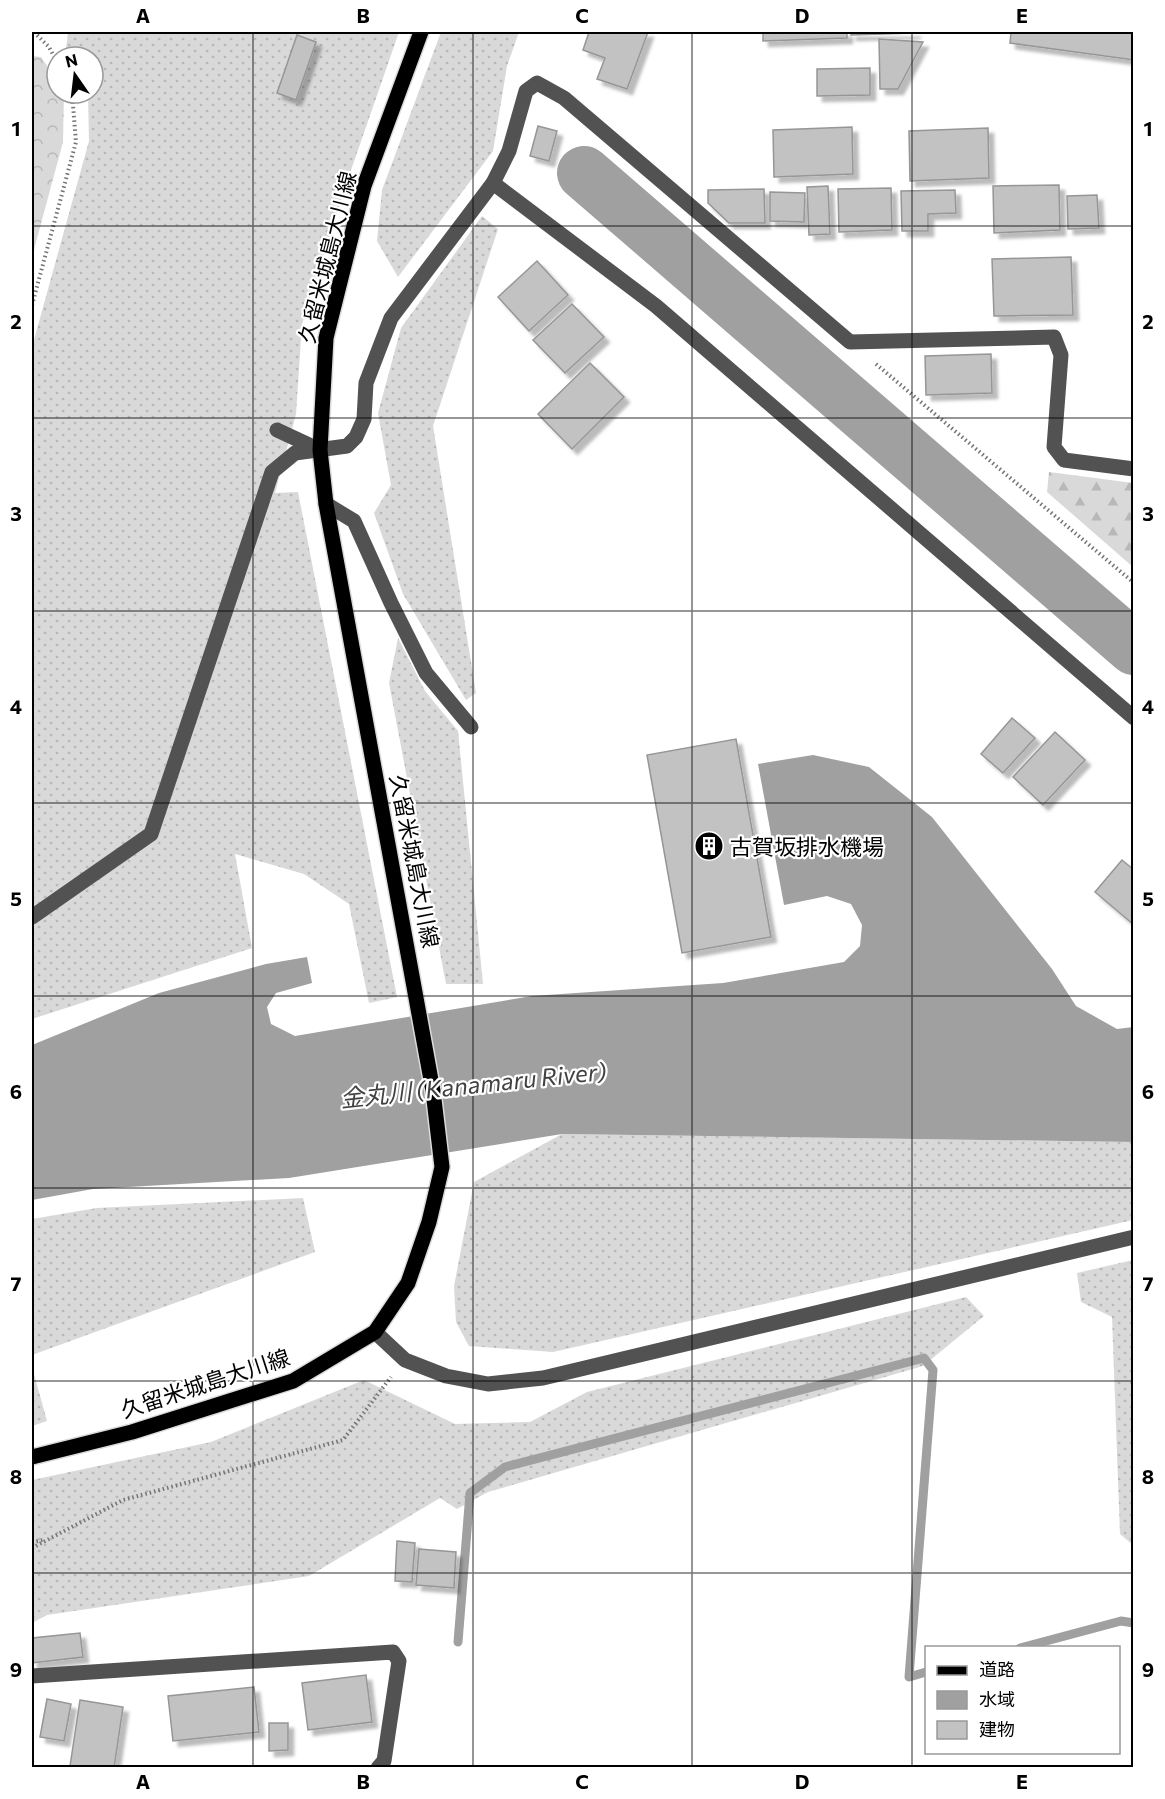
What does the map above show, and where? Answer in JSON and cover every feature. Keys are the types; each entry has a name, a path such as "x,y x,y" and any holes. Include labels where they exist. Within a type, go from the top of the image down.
{"main road":[{"name":"久留米城島大川線","path":"32,1456 132,1432 293,1381 375,1332 408,1283 429,1222 442,1167 433,1090 326,504 320,450 326,338 364,186 421,32"}],"street":[{"path":"32,917 151,834 272,472 296,453 347,446 356,437 364,419 366,383 390,318 493,183 509,150 526,91 537,83 564,98 850,342 1054,337 1061,355 1054,447 1064,460 1134,469"},
{"path":"493,183 656,306 1134,718"},
{"path":"277,430 320,450"},
{"path":"326,504 354,521 426,673 471,727"},
{"path":"375,1332 405,1360 446,1377 488,1384 543,1378 1134,1237"},
{"path":"32,1676 393,1652 399,1660 384,1761 378,1767"}],"path":[{"path":"34,32 47,45"},
{"path":"32,305 76,142 73,105"},
{"path":"850,342 1134,583"},
{"path":"32,1548 123,1500 343,1440 405,1360"},
{"path":"32,1542 47,1540"}],"green space":[{"path":"68,32 399,32 350,173 302,324 296,414 275,493 298,492 397,997 369,1003 349,904 304,874 235,854 252,948 32,1019 32,347 89,141 88,105 105,105 105,45 66,45"},
{"path":"441,32 519,32 507,66 493,151 398,277 377,241 382,190"},
{"path":"32,56 41,57 45,63 45,105 64,105 63,142 32,257"},
{"path":"482,216 498,229 433,426 476,693 466,700 403,594 374,513 391,485 378,413 401,328"},
{"path":"1049,472 1133,483 1133,567 1047,492"},
{"path":"398,638 425,691 458,731 483,984 446,984 389,683"},
{"path":"562,1134 1133,1142 1133,1220 553,1352 469,1346 456,1322 454,1286 474,1182"},
{"path":"303,1198 315,1252 32,1355 32,1219 97,1208"},
{"path":"1134,1260 1133,1545 1120,1534 1112,1317 1081,1302 1077,1273"},
{"path":"966,1297 984,1316 923,1366 488,1492 457,1509 440,1498 309,1576 47,1615 32,1623 32,1480 211,1442 364,1380 455,1424 530,1422 587,1392"},
{"path":"32,1367 47,1421 32,1426"}],"water":[{"name":"金丸川 (Kanamaru River)","path":"813,755 869,767 932,817 1052,969 1076,1006 1117,1029 1133,1027 1133,1142 562,1134 289,1178 93,1189 32,1200 32,1045 159,993 266,964 307,957 312,983 276,993 267,1007 271,1024 295,1036 532,996 723,983 844,962 860,946 862,925 851,904 827,896 784,905 758,764"}],"building":[{"path":"589,32 648,32 627,89 597,79 605,58 583,50"},
{"path":"763,32 847,32 847,38 763,41"},
{"path":"851,32 915,32 915,33 851,35"},
{"path":"1011,32 1134,32 1134,60 1010,43"},
{"path":"297,35 316,42 296,100 277,93"},
{"path":"879,39 923,42 898,89 880,89"},
{"path":"870,68 870,95 817,96 817,69"},
{"path":"538,126 557,131 549,161 530,156"},
{"path":"852,127 853,174 774,177 773,130"},
{"path":"988,128 989,178 910,181 909,131"},
{"path":"1059,185 1060,230 994,233 993,186"},
{"path":"828,186 830,234 809,235 807,187"},
{"path":"891,188 892,230 839,232 838,189"},
{"path":"764,189 765,223 729,223 708,203 708,190"},
{"path":"955,190 956,213 928,214 928,231 902,231 901,191"},
{"path":"770,192 805,193 804,222 770,221"},
{"path":"1097,195 1099,228 1068,229 1067,196"},
{"path":"1071,257 1073,315 994,316 992,259"},
{"path":"537,261 568,295 529,331 498,297"},
{"path":"572,304 604,337 565,373 533,340"},
{"path":"991,354 992,393 926,395 925,356"},
{"path":"590,363 624,397 572,449 538,414"},
{"path":"1012,718 1035,738 1003,773 981,754"},
{"path":"1055,732 1085,760 1043,805 1013,777"},
{"name":"古賀坂排水機場","path":"736,739 771,937 682,953 647,755"},
{"path":"1122,860 1134,870 1134,925 1095,892"},
{"path":"397,1541 415,1543 412,1582 395,1581"},
{"path":"419,1549 456,1552 454,1588 416,1585"},
{"path":"80,1633 83,1657 32,1663 32,1638"},
{"path":"366,1675 372,1722 308,1730 302,1683"},
{"path":"254,1687 259,1732 173,1741 168,1696"},
{"path":"47,1699 71,1704 64,1741 40,1737"},
{"path":"80,1700 123,1707 114,1768 70,1766"},
{"path":"269,1723 288,1723 288,1750 269,1751"}],"waterway":[{"path":"584,173 1134,648"},
{"path":"458,1642 470,1493 505,1467 924,1358 933,1370 909,1677 925,1672"},
{"path":"1027,1646 1121,1621 1134,1623"}],"place":[{"name":"古賀坂排水機場","path":"709,846"}]}
